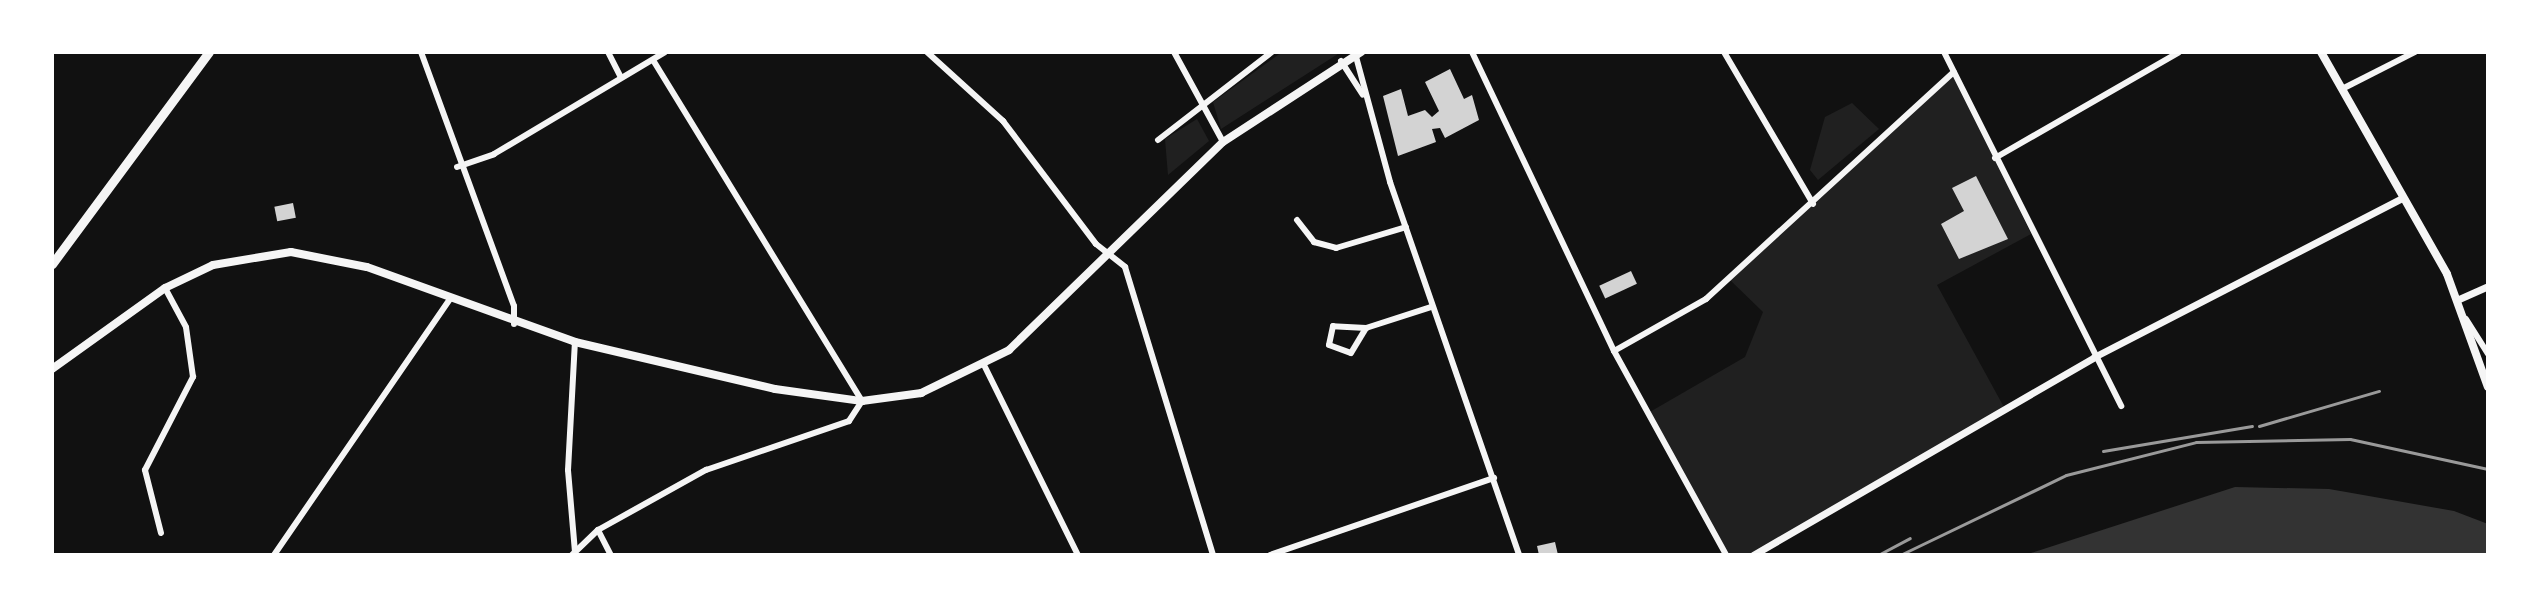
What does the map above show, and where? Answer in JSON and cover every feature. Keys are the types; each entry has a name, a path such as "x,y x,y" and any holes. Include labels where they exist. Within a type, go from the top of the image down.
{"main road":[{"path":"52,264 209,52"},
{"path":"2321,52 2459,299 2488,387"},
{"path":"52,369 165,288 213,265 291,252 337,257 514,324 575,342 862,401 921,393 985,367 1223,142 1357,53"}],"street":[{"path":"421,52 457,167 514,306 514,324"},
{"path":"608,52 620,76"},
{"path":"457,167 494,154 620,76 665,52"},
{"path":"927,52 1003,121 1109,253 1138,296 1213,555"},
{"path":"1174,52 1223,142"},
{"path":"1158,140 1272,52"},
{"path":"1472,52 1614,351 1726,555"},
{"path":"1724,52 1813,204"},
{"path":"1944,52 2121,406"},
{"path":"1995,158 2179,52"},
{"path":"2342,89 2415,52"},
{"path":"1357,53 1363,95 1431,307 1519,555"},
{"path":"574,554 598,530 706,470 849,421 862,401 653,60"},
{"path":"1341,61 1363,95"},
{"path":"1614,351 1686,314 1813,204 1954,72"},
{"path":"1753,555 2094,357 2402,198"},
{"path":"1297,220 1314,242 1336,248 1406,227"},
{"path":"2459,299 2488,286"},
{"path":"161,533 145,470 193,377 186,327 165,288"},
{"path":"274,555 450,299"},
{"path":"1366,328 1351,353 1329,345 1333,326 1366,328 1431,307"},
{"path":"2466,319 2488,354"},
{"path":"574,554 568,470 575,342"},
{"path":"985,367 1078,555"},
{"path":"1270,555 1494,478"},
{"path":"598,530 611,555"}],"shaded area":[{"path":"1282,52 1341,52 1221,129 1213,102"},
{"path":"1954,72 2031,234 1937,285 2005,409 1753,555 1726,555 1648,413 1745,357 1763,312 1729,279"},
{"path":"1852,103 1879,129 1818,180 1810,170 1825,117"},
{"path":"1197,119 1209,141 1168,175 1165,139"},
{"path":"2235,487 2329,489 2454,511 2488,524 2488,555 2025,555"}],"building":[{"path":"1450,69 1464,99 1472,95 1479,120 1445,138 1440,128 1432,129 1436,142 1398,156 1383,96 1401,89 1408,116 1425,110 1432,117 1439,111 1425,82"},
{"path":"1976,176 2008,239 1959,259 1941,224 1964,211 1952,188"},
{"path":"293,203 296,218 277,221 274,207"},
{"path":"1631,271 1637,284 1605,298 1599,286"},
{"path":"1555,542 1558,555 1539,555 1537,546"}],"railway":[{"path":"2259,426 2379,391"},
{"path":"2103,451 2252,426"},
{"path":"1900,555 2066,475 2196,442 2350,439 2488,469"},
{"path":"1878,555 1910,538"}]}
